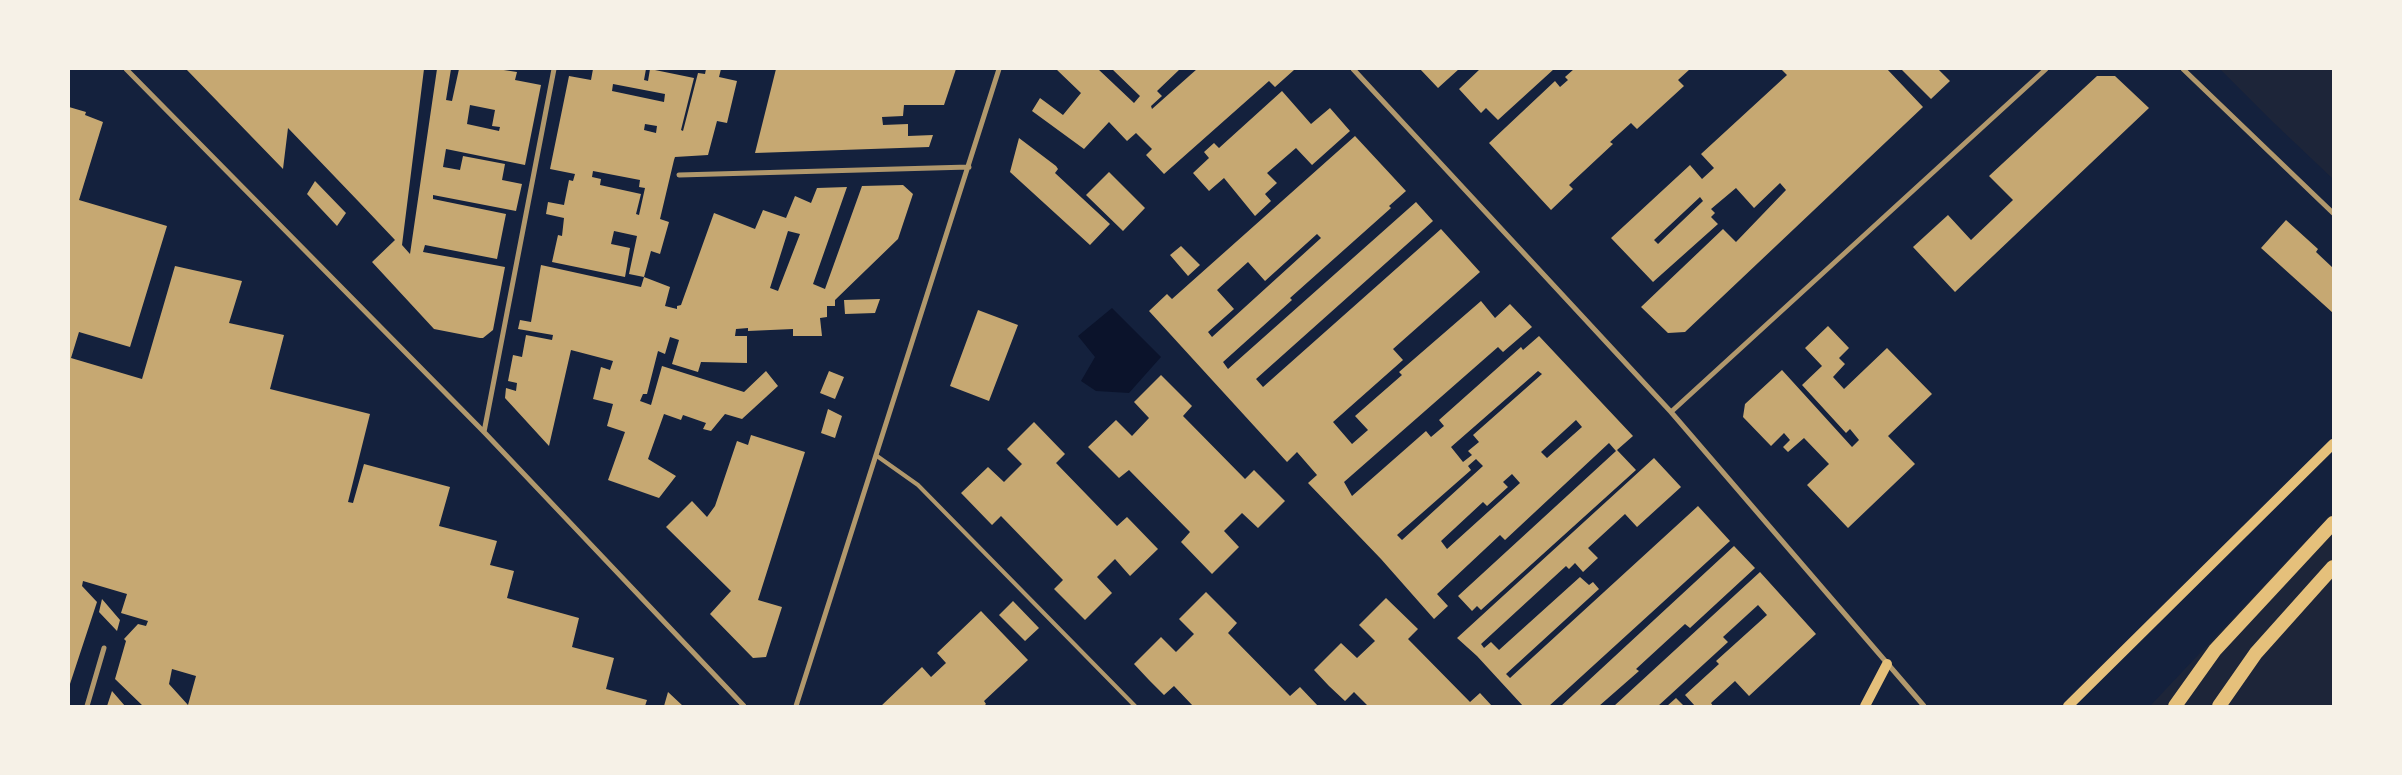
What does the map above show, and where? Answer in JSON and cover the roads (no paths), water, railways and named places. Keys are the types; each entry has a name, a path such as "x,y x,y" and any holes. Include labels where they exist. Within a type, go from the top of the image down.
{"highway":[{"path":"2175,706 2215,650 2333,523"},
{"path":"2219,706 2256,652 2333,567"}],"main road":[{"path":"2068,706 2333,444"},
{"path":"1865,706 1887,664"}],"street":[{"path":"126,69 484,432 744,706"},
{"path":"484,432 554,69"},
{"path":"796,706 999,69"},
{"path":"1353,69 1671,412 1924,706"},
{"path":"1671,412 2046,69"},
{"path":"2183,69 2333,213"},
{"path":"680,174 969,167"},
{"path":"87,706 104,648"}],"lane":[{"path":"877,456 918,485 1135,706"}]}
